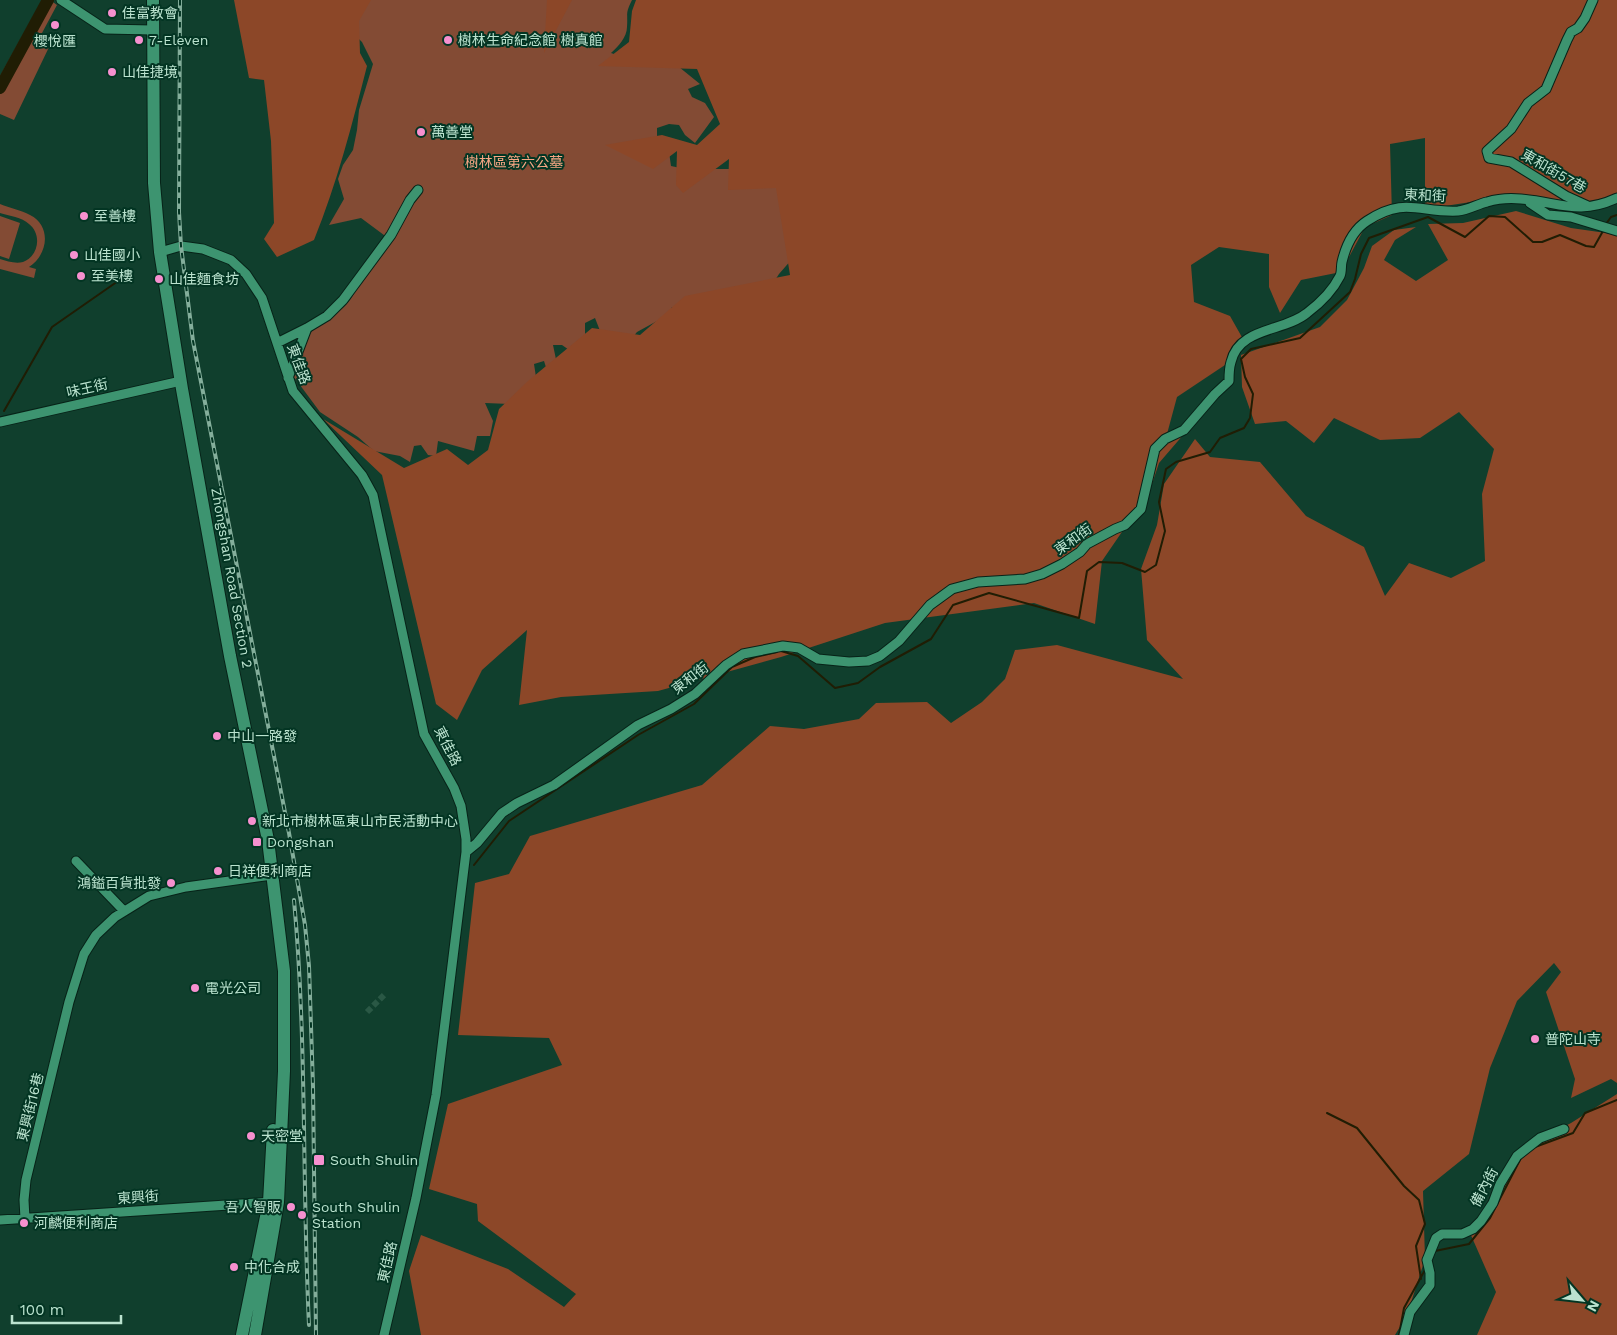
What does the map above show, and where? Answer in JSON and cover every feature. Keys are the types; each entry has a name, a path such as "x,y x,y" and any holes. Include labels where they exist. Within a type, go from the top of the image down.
{"main road":[{"name":"Zhongshan Road Section 2","path":"153,0 154,183 160,252 230,656 268,840 272,875 276,982 274,1202 255,1335"},
{"name":"Zhongshan Road Section 2","path":"242,1335 274,1202"}],"street":[{"path":"61,0 105,30 152,30"},
{"name":"東和街57巷","path":"1590,207 1566,196 1511,162 1489,158 1487,150 1511,129 1528,104 1546,88 1566,40 1585,18 1593,0"},
{"path":"277,343 327,316 344,300 390,236 410,200 418,190"},
{"name":"東和街","path":"466,852 477,844 502,813 554,785 638,725 672,709 695,694 726,665 743,654 783,646 799,648 818,659 849,662 868,661 880,656 899,641 930,605 952,589 978,582 1025,578 1042,574 1080,552 1087,544 1115,529 1125,526 1141,509 1155,449 1165,439 1184,430 1215,394 1229,381 1231,362 1241,344 1252,336 1306,315 1317,305 1340,276 1342,262 1354,231 1382,212 1396,207 1416,206 1460,211 1489,201 1522,199 1570,207 1590,207 1602,205 1617,198"},
{"path":"1527,200 1548,215 1571,217 1603,225 1614,230"},
{"name":"東佳路","path":"160,252 181,246 203,249 231,260 246,274 262,298 293,391 362,475 373,495 424,734 454,788 461,806 466,852 436,1095 416,1198 384,1335"},
{"path":"288,378 307,328"},
{"name":"味王街","path":"0,422 181,381"},
{"path":"76,861 124,911"},
{"name":"東興街16巷","path":"25,1219 26,1180 69,1002 84,954 96,935 115,917 149,896 186,887 272,875"},
{"name":"備內街","path":"1404,1335 1410,1312 1430,1285 1428,1260 1436,1238 1442,1234 1462,1234 1473,1229 1481,1221 1493,1202 1500,1184 1517,1156 1540,1138 1564,1129"},
{"name":"東興街","path":"0,1220 274,1202"}],"green space":[{"path":"42,0 50,0 57,5 42,33 51,43 14,120 0,114 0,76"},
{"name":"樹林區第六公墓","path":"359,0 632,0 628,11 624,38 611,53 640,63 679,67 700,84 688,89 692,97 705,103 714,117 695,143 685,135 679,125 669,124 657,128 657,137 669,152 671,166 685,169 743,169 797,176 799,251 779,274 766,294 681,311 672,307 668,315 637,332 627,344 604,341 595,318 585,323 585,338 572,352 562,345 553,345 557,364 550,380 544,361 534,364 536,377 513,404 485,403 493,421 490,436 477,436 474,451 438,441 436,456 428,455 421,445 414,446 410,462 400,456 374,451 358,437 320,412 294,377 310,334 318,325 346,305 392,241 361,218 329,225 344,199 338,179 343,165 353,150 359,110 373,64 362,42 353,33"},
{"path":"0,204 30,215 42,226 45,241 43,248 35,262 29,267 36,269 34,278 0,269 0,259 17,263 23,262 33,255 37,239 33,228 26,222 0,213"},
{"path":"0,216 20,223 9,259 0,256"}],"shaded area":[{"path":"234,0 371,0 359,21 360,53 367,66 344,154 322,219 314,240 277,257 264,239 274,223 271,141 264,80 249,78"},
{"path":"547,0 572,0 544,53"},
{"path":"636,0 1617,0 1617,197 1609,202 1568,200 1549,204 1491,199 1425,209 1425,138 1390,144 1392,215 1365,227 1341,272 1301,280 1280,313 1269,287 1269,254 1219,247 1191,265 1194,302 1230,316 1243,339 1225,365 1177,397 1167,434 1184,434 1159,463 1144,508 1126,526 1102,561 1095,624 1034,603 885,623 781,657 658,691 561,697 519,705 527,630 482,670 457,720 436,704 382,475 323,419 404,468 447,449 468,465 488,450 499,409 528,381 592,328 640,335 685,296 790,275 776,188 728,190 729,159 683,193 676,185 677,151 653,169 605,145 662,135 697,145 720,124 697,69 598,66 629,42 632,11"},
{"path":"1516,211 1571,228 1617,236 1617,1083 1611,1079 1571,1098 1575,1079 1546,992 1561,972 1554,963 1517,1001 1490,1068 1469,1154 1423,1191 1425,1259 1407,1315 1395,1335 421,1335 409,1271 421,1235 508,1269 564,1307 576,1294 478,1221 477,1204 429,1189 448,1104 562,1065 549,1038 458,1035 475,883 509,874 530,836 702,785 770,726 804,729 859,719 876,703 927,702 951,723 982,702 1005,679 1015,650 1057,645 1183,679 1147,640 1141,569 1157,525 1164,484 1195,439 1210,457 1260,462 1306,516 1364,547 1385,596 1409,563 1451,578 1485,561 1482,494 1494,449 1459,412 1420,438 1380,440 1334,418 1314,443 1286,421 1255,424 1242,387 1241,355 1320,327 1347,300 1364,268 1372,246 1394,230 1416,227 1395,240 1384,260 1416,281 1448,260 1428,224 1463,223"},
{"path":"1617,1094 1617,1335 1477,1335 1496,1292 1470,1233 1523,1148 1571,1123"}],"waterway":[{"path":"0,79 44,0"},
{"path":"0,88 48,0"},
{"path":"1606,224 1611,217 1617,215"},
{"path":"781,651 798,656 835,688 858,683 880,667 931,639 953,605 989,593 1079,618 1087,571 1099,562 1122,563 1145,572 1156,565 1165,531 1159,502 1166,469 1176,462 1210,452 1220,438 1244,428 1250,418 1253,394 1245,377 1241,359 1251,349 1300,338 1350,292 1361,254 1369,238 1428,217 1465,237 1489,216 1505,217 1533,242 1542,242 1560,235 1586,246 1594,247 1603,231"},
{"path":"4,411 52,327 121,279"},
{"path":"474,865 509,821 638,735 694,704 732,667 755,657 777,652"},
{"path":"1535,1147 1573,1133 1585,1113 1617,1100"},
{"path":"1327,1113 1357,1128 1404,1186 1419,1200 1425,1224 1416,1246 1421,1279"},
{"path":"1435,1251 1469,1244 1490,1218 1522,1156"},
{"path":"1399,1335 1404,1308 1426,1268"}],"tunnel":[{"path":"367,1012 386,993"}],"railway":[{"path":"180,0 179,212 181,246 193,341 289,833 305,925 309,966 313,1086 316,1335"},
{"path":"294,900 303,1059 309,1325"}],"place":[{"name":"佳富教會","path":"112,13"},
{"name":"櫻悅匯","path":"55,25"},
{"name":"7-Eleven","path":"139,40"},
{"name":"樹林生命紀念館 樹真館","path":"448,40"},
{"name":"山佳捷境","path":"112,72"},
{"name":"萬善堂","path":"421,132"},
{"name":"至善樓","path":"84,216"},
{"name":"山佳國小","path":"74,255"},
{"name":"至美樓","path":"81,276"},
{"name":"山佳麵食坊","path":"159,279"},
{"name":"中山一路發","path":"217,736"},
{"name":"新北市樹林區東山市民活動中心","path":"252,821"},
{"name":"Dongshan","path":"257,842"},
{"name":"日祥便利商店","path":"218,871"},
{"name":"鴻鎰百貨批發","path":"171,883"},
{"name":"電光公司","path":"195,988"},
{"name":"普陀山寺","path":"1535,1039"},
{"name":"天密堂","path":"251,1136"},
{"name":"South Shulin","path":"319,1160"},
{"name":"吾人智販","path":"291,1207"},
{"name":"South Shulin Station","path":"302,1215"},
{"name":"河麟便利商店","path":"24,1223"},
{"name":"中化合成","path":"234,1267"}]}
